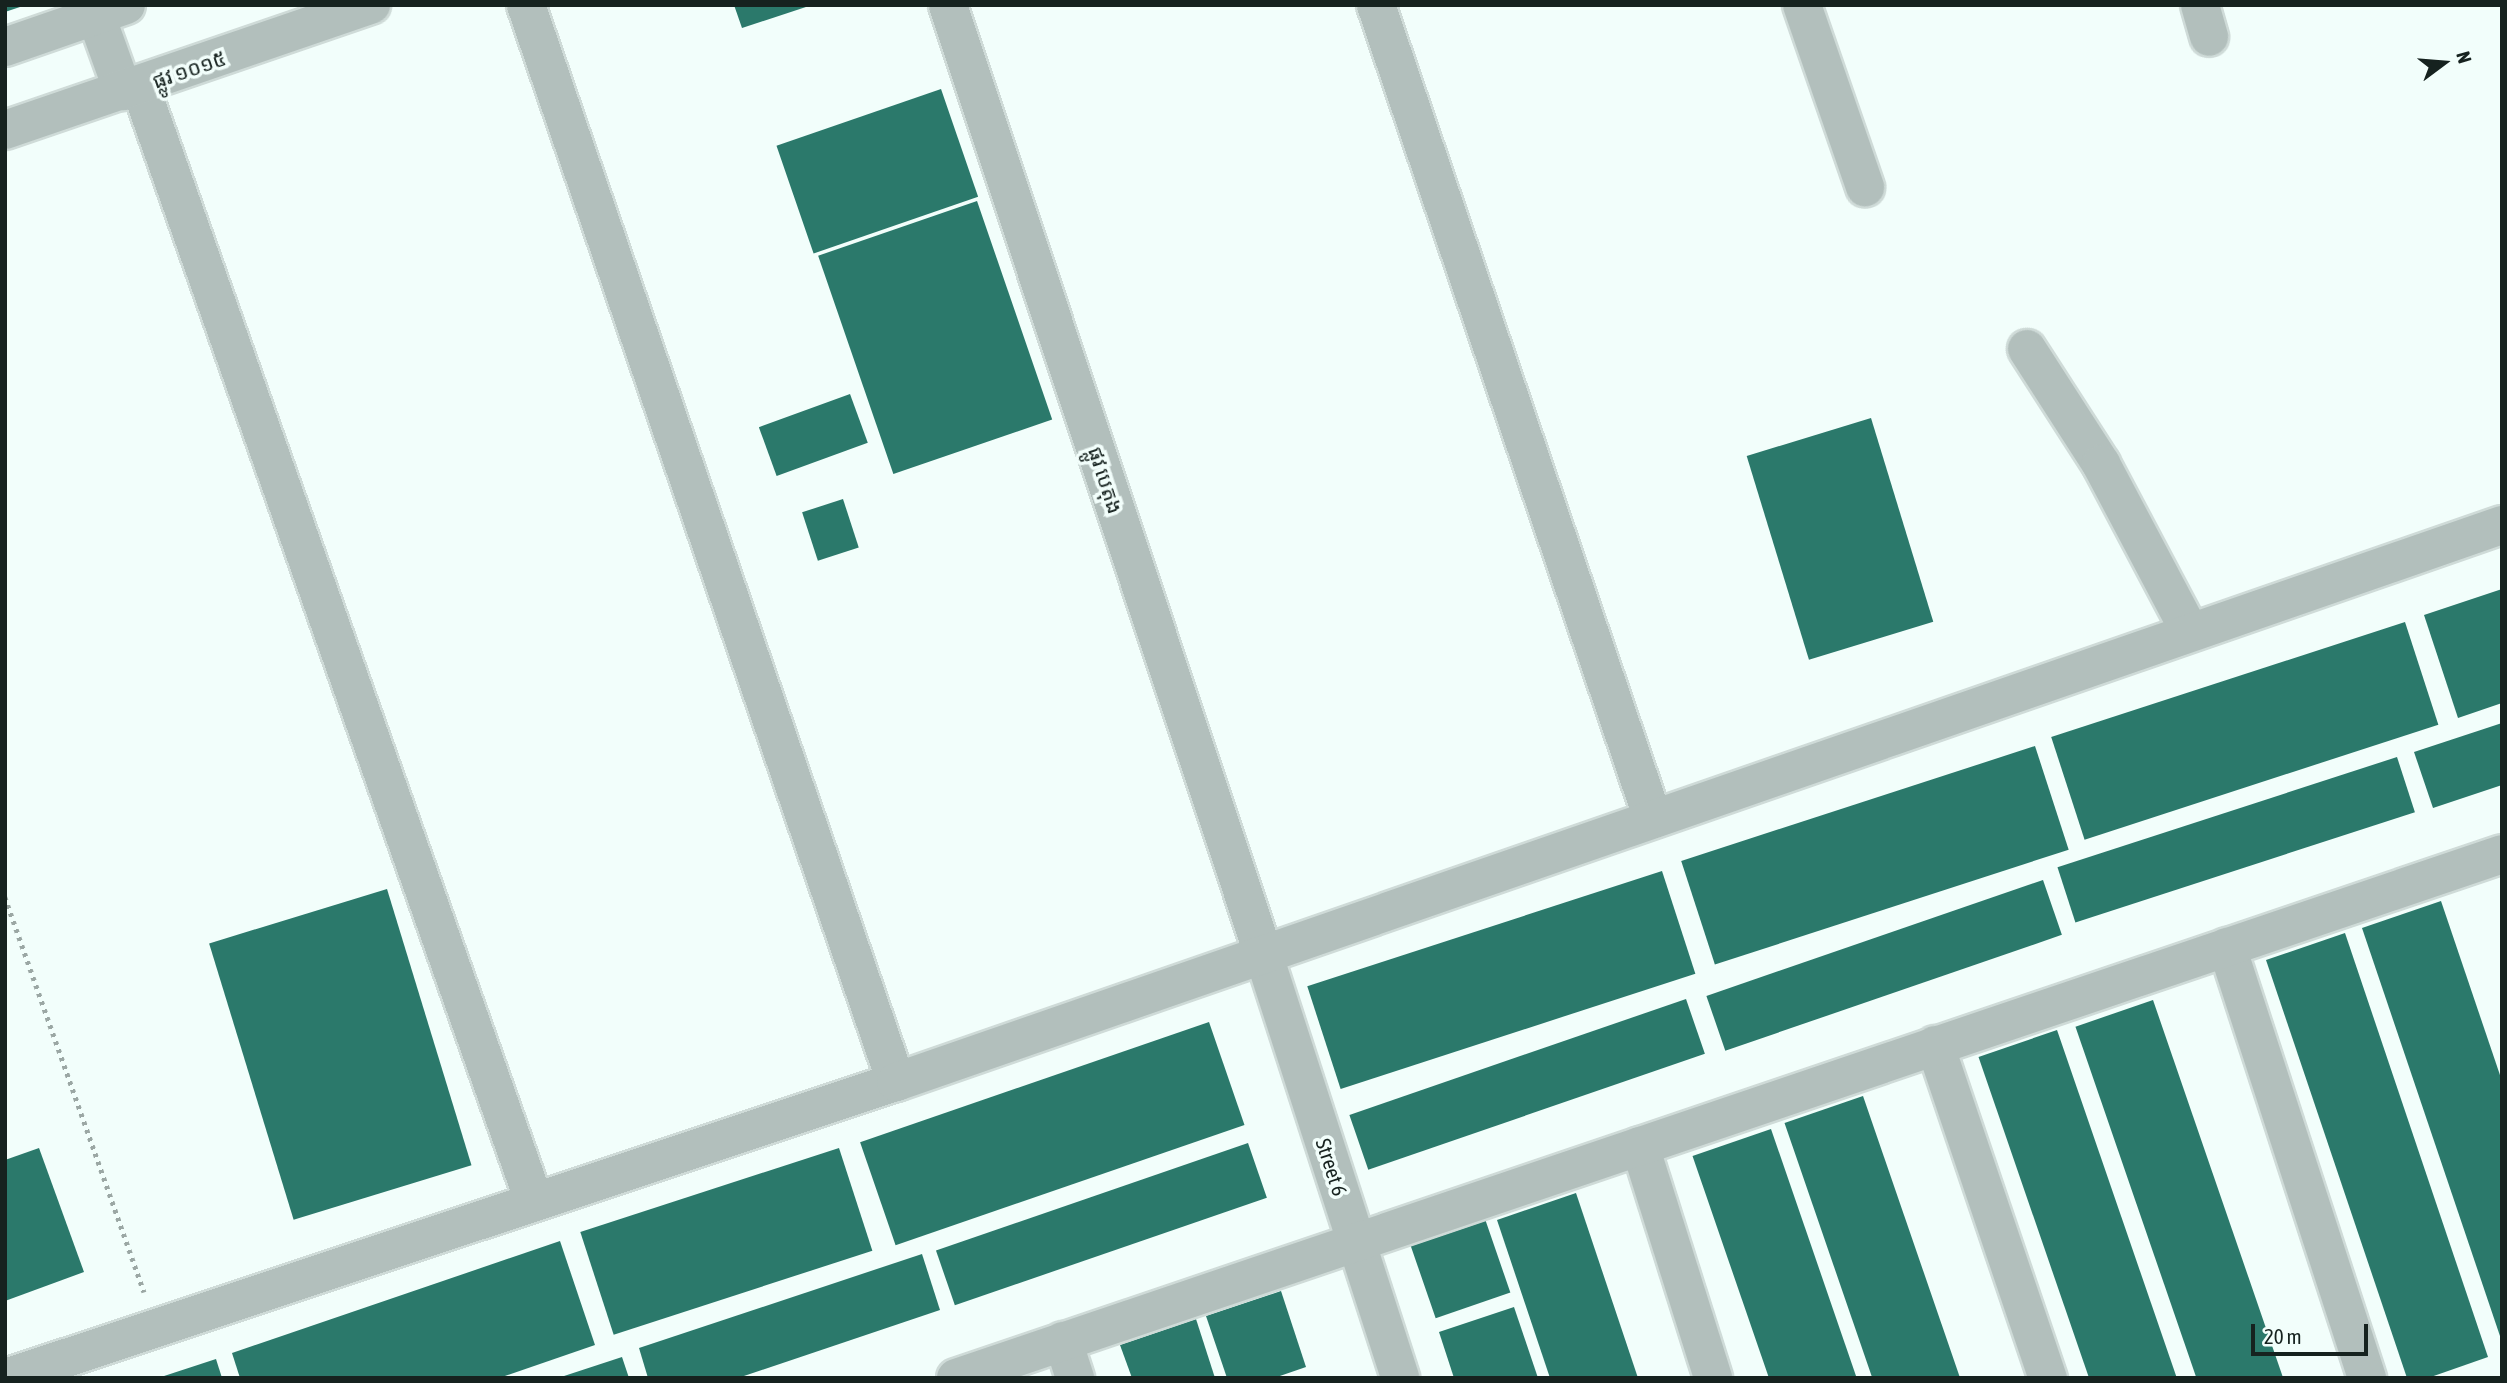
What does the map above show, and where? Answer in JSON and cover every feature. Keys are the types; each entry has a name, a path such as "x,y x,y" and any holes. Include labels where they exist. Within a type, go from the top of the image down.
{"street":[{"name":"ផ្លូវ ១០១៥","path":"5,130 371,5"},
{"path":"526,5 897,1082"},
{"name":"ផ្លូវ បេតុង","path":"948,5 1264,956"},
{"path":"1376,5 1653,820"},
{"path":"1802,5 1865,187"},
{"path":"5,47 111,11 131,88 534,1201"},
{"path":"2027,349 2101,464 2190,632"},
{"path":"6,1378 897,1082 2502,525"},
{"path":"956,1378 2502,853"},
{"path":"2227,947 2367,1378"},
{"name":"Street 6","path":"1264,956 1399,1378"},
{"path":"1936,1045 2048,1378"},
{"path":"1640,1146 1713,1378"},
{"path":"1063,1341 1075,1378"}],"path":[{"path":"5,897 156,1326"}],"building":[{"path":"5,5 23,5 23,6 5,12"},
{"path":"734,5 809,5 809,6 742,28"},
{"path":"941,89 978,197 814,253 776,146"},
{"path":"977,201 1052,419 893,474 818,256"},
{"path":"850,394 868,443 777,476 759,427"},
{"path":"1871,418 1933,622 1809,660 1747,456"},
{"path":"843,499 859,548 818,561 802,512"},
{"path":"2502,589 2502,703 2458,718 2424,615"},
{"path":"2405,622 2438,725 2085,840 2051,737"},
{"path":"2502,723 2502,785 2433,808 2414,752"},
{"path":"2035,746 2069,850 1715,965 1681,861"},
{"path":"2397,757 2415,812 2075,922 2057,867"},
{"path":"1662,871 1695,974 1341,1089 1307,986"},
{"path":"2043,880 2062,935 1725,1051 1706,996"},
{"path":"387,889 471,1165 294,1220 209,943"},
{"path":"2441,901 2502,1081 2501,1339 2362,928"},
{"path":"2345,933 2488,1357 2428,1378 2407,1378 2266,960"},
{"path":"1686,999 1705,1054 1368,1170 1349,1115"},
{"path":"2153,1000 2283,1377 2196,1378 2075,1027"},
{"path":"1209,1022 1244,1125 896,1245 860,1142"},
{"path":"2057,1030 2176,1377 2089,1378 1979,1057"},
{"path":"1863,1096 1960,1378 1872,1378 1785,1123"},
{"path":"1771,1129 1857,1378 1769,1378 1693,1156"},
{"path":"1248,1143 1267,1198 955,1305 936,1250"},
{"path":"39,1148 84,1272 5,1301 5,1160"},
{"path":"839,1148 872,1251 614,1335 580,1232"},
{"path":"1576,1193 1638,1378 1550,1378 1497,1220"},
{"path":"1484,1216 1510,1293 1436,1318 1409,1242"},
{"path":"560,1241 595,1345 499,1378 240,1378 232,1353"},
{"path":"922,1254 940,1310 738,1378 648,1378 639,1348"},
{"path":"1281,1291 1306,1367 1274,1378 1227,1378 1206,1316"},
{"path":"1514,1307 1538,1378 1454,1378 1439,1332"},
{"path":"1196,1319 1215,1378 1132,1378 1120,1345"},
{"path":"622,1357 629,1378 561,1377"},
{"path":"216,1359 222,1378 161,1378 161,1377"}]}
